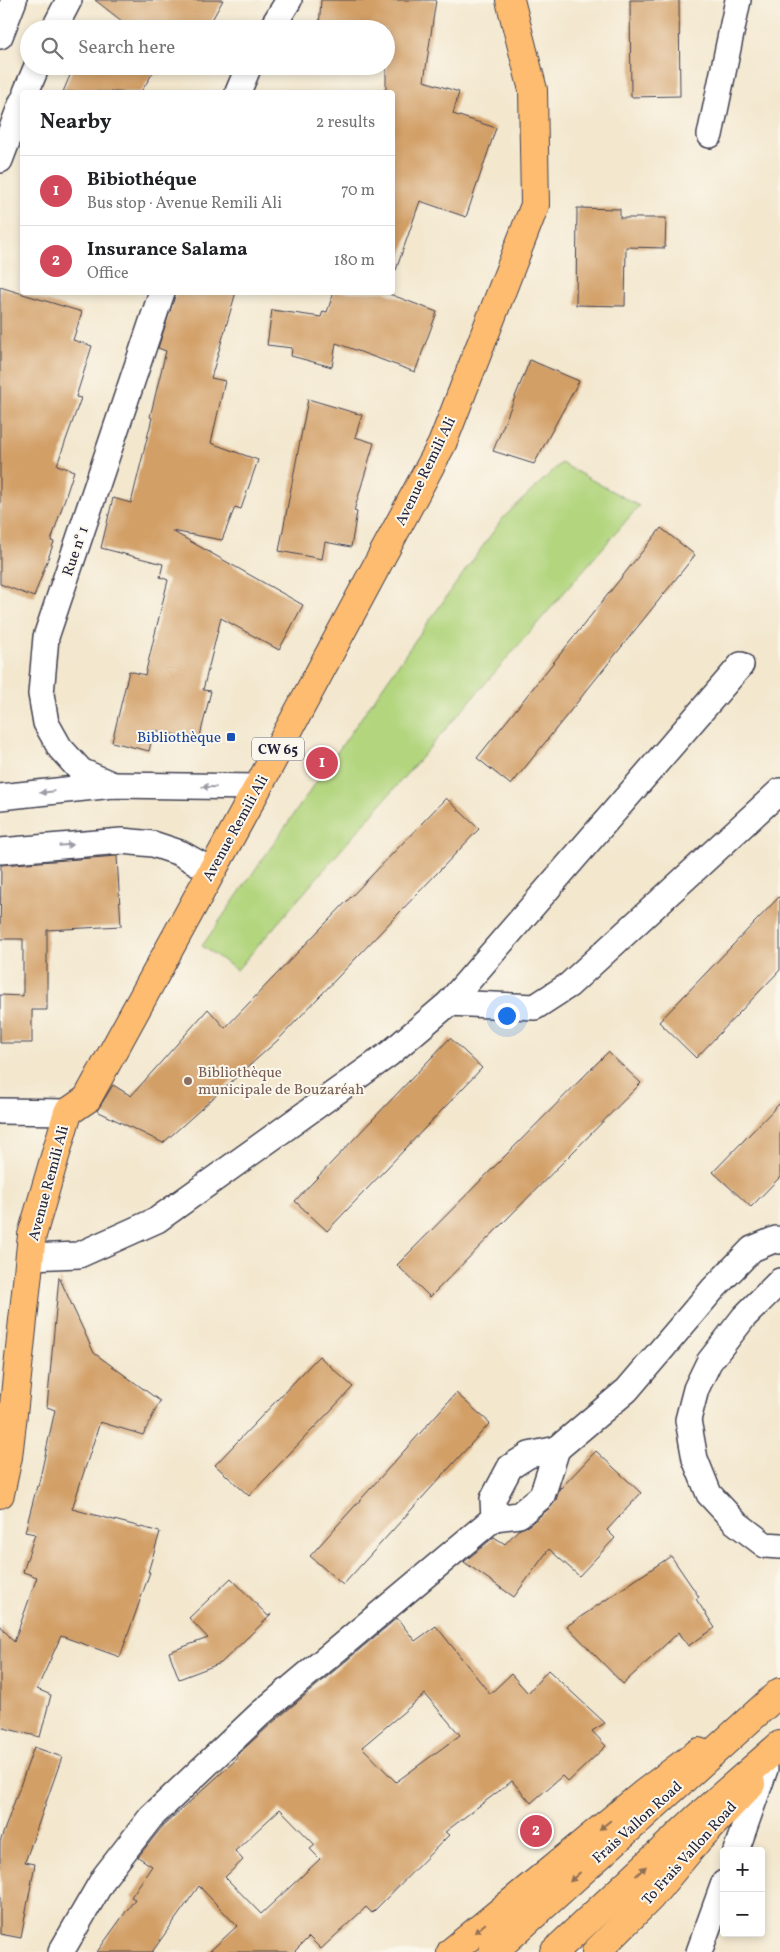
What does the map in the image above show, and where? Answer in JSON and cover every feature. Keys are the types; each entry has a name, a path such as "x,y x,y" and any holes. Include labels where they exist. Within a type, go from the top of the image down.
{"main road":[{"name":"Avenue Remili Ali","path":"0,1494 8,1456 7,1407 32,1235 68,1112 87,1099 258,787 442,444 535,204 533,90 510,0"},
{"path":"451,1952 643,1794 780,1691"},
{"name":"Frais Vallon Road","path":"493,1952 780,1691"},
{"path":"554,1952 700,1814 780,1745"},
{"name":"To Frais Vallon Road","path":"596,1952 650,1898 698,1840 773,1761"}],"street":[{"path":"0,2 10,0"},
{"path":"0,36 14,0"},
{"path":"59,20 69,0"},
{"path":"277,20 289,0"},
{"path":"710,135 738,0"},
{"path":"27,90 33,75"},
{"path":"239,90 245,75"},
{"path":"0,160 20,107"},
{"name":"Rue n° 1","path":"113,785 81,771 60,748 46,723 41,694 46,637 161,295"},
{"path":"29,1257 79,1255 157,1220 389,1054 449,1003 741,665"},
{"path":"0,797 113,785 258,787"},
{"path":"449,1003 535,1007 569,985 780,791"},
{"path":"0,851 122,840 153,844 180,853 212,871"},
{"path":"0,1111 68,1112"},
{"path":"494,1518 493,1499 510,1468 529,1455 557,1449 627,1390 713,1290 752,1249 776,1239 780,1241"},
{"path":"780,1281 744,1317 709,1362 696,1389 688,1420 695,1458 709,1494 735,1522 765,1545 780,1546"},
{"path":"61,1952 105,1876 151,1816 261,1713 494,1518 519,1515 542,1496 557,1449"},
{"path":"738,1847 773,1761"},
{"path":"698,1952 721,1892"}],"green space":[{"path":"561,463 639,506 237,970 202,946 503,518"}],"building":[{"path":"95,0 223,0 212,20 121,20"},
{"path":"321,0 436,0 424,81 459,92 453,114 496,128 466,217 420,201 396,270 395,90 386,90 386,75 395,75 395,20 320,20"},
{"path":"630,0 679,0 680,96 631,97"},
{"path":"70,75 151,75 142,90 64,90"},
{"path":"577,208 620,209 620,218 666,218 665,248 626,247 625,306 576,305"},
{"path":"0,287 20,293 20,295 26,295 82,312 73,340 92,346 76,397 81,398 57,465 74,471 51,541 54,542 34,597 0,584"},
{"path":"175,295 235,295 211,378 225,381 211,443 258,460 241,509 235,507 222,540 172,531 303,605 279,650 221,618 203,690 211,691 199,740 154,730 149,751 112,742 129,671 145,675 168,580 160,577 163,564 101,548 113,498 131,503 166,351 158,348"},
{"path":"333,295 392,295 437,312 415,372 336,343 332,367 291,356 292,348 267,345 272,310 321,317 323,311 327,312"},
{"path":"530,360 579,381 534,464 493,451"},
{"path":"308,399 362,415 355,437 374,443 354,511 357,512 351,547 325,542 322,559 279,551"},
{"path":"661,528 695,555 511,785 477,758"},
{"path":"446,798 479,829 278,1040 163,1143 97,1111 113,1085 131,1096 208,1009 225,1028"},
{"path":"117,856 121,926 47,930 47,1010 32,1010 32,1043 0,1043 0,995 23,996 23,939 0,939 1,865"},
{"path":"780,896 780,970 696,1058 659,1022"},
{"path":"450,1038 482,1068 327,1231 295,1201"},
{"path":"608,1052 641,1083 430,1297 397,1265"},
{"path":"780,1103 780,1177 751,1207 713,1172"},
{"path":"59,1277 94,1353 160,1401 143,1435 100,1422 72,1509 160,1532 148,1572 150,1572 120,1657 61,1636 37,1689 51,1695 40,1737 0,1727 0,1625 14,1642 37,1577 23,1572 35,1534 25,1532 38,1487 55,1410 47,1407"},
{"path":"319,1356 353,1387 249,1496 215,1465"},
{"path":"456,1393 490,1423 343,1585 310,1556"},
{"path":"596,1451 641,1493 607,1530 615,1538 579,1576 549,1549 514,1597 464,1562 494,1537 505,1544 518,1530 528,1526 551,1507 556,1500 560,1487"},
{"path":"671,1556 699,1597 696,1599 715,1628 688,1646 679,1632 623,1684 567,1626"},
{"path":"231,1578 268,1616 272,1614 221,1663 179,1679 169,1652 208,1638 189,1618"},
{"path":"397,1618 415,1641 436,1626 490,1694 511,1674 528,1693 548,1670 605,1723 592,1731 606,1746 568,1782 562,1776 531,1803 512,1781 445,1832 449,1835 372,1913 366,1907 321,1949 309,1937 294,1952 209,1952 237,1926 199,1886 152,1952 97,1952 135,1899 131,1897 152,1866 138,1857 162,1827 238,1758 236,1756 271,1724","holes":["425,1694 460,1735 396,1782 362,1747","280,1809 315,1845 310,1849 320,1859 261,1914 225,1877 243,1860 235,1851"]},
{"path":"34,1747 62,1757 25,1862 35,1864 21,1938 0,1934 0,1842"}],"place":[{"name":"Bibliothèque","path":"231,737"},
{"name":"Bibiothéque","path":"322,763"},
{"name":"Bibliothèque municipale de Bouzaréah","path":"188,1081"},
{"name":"Insurance Salama","path":"536,1831"}]}
